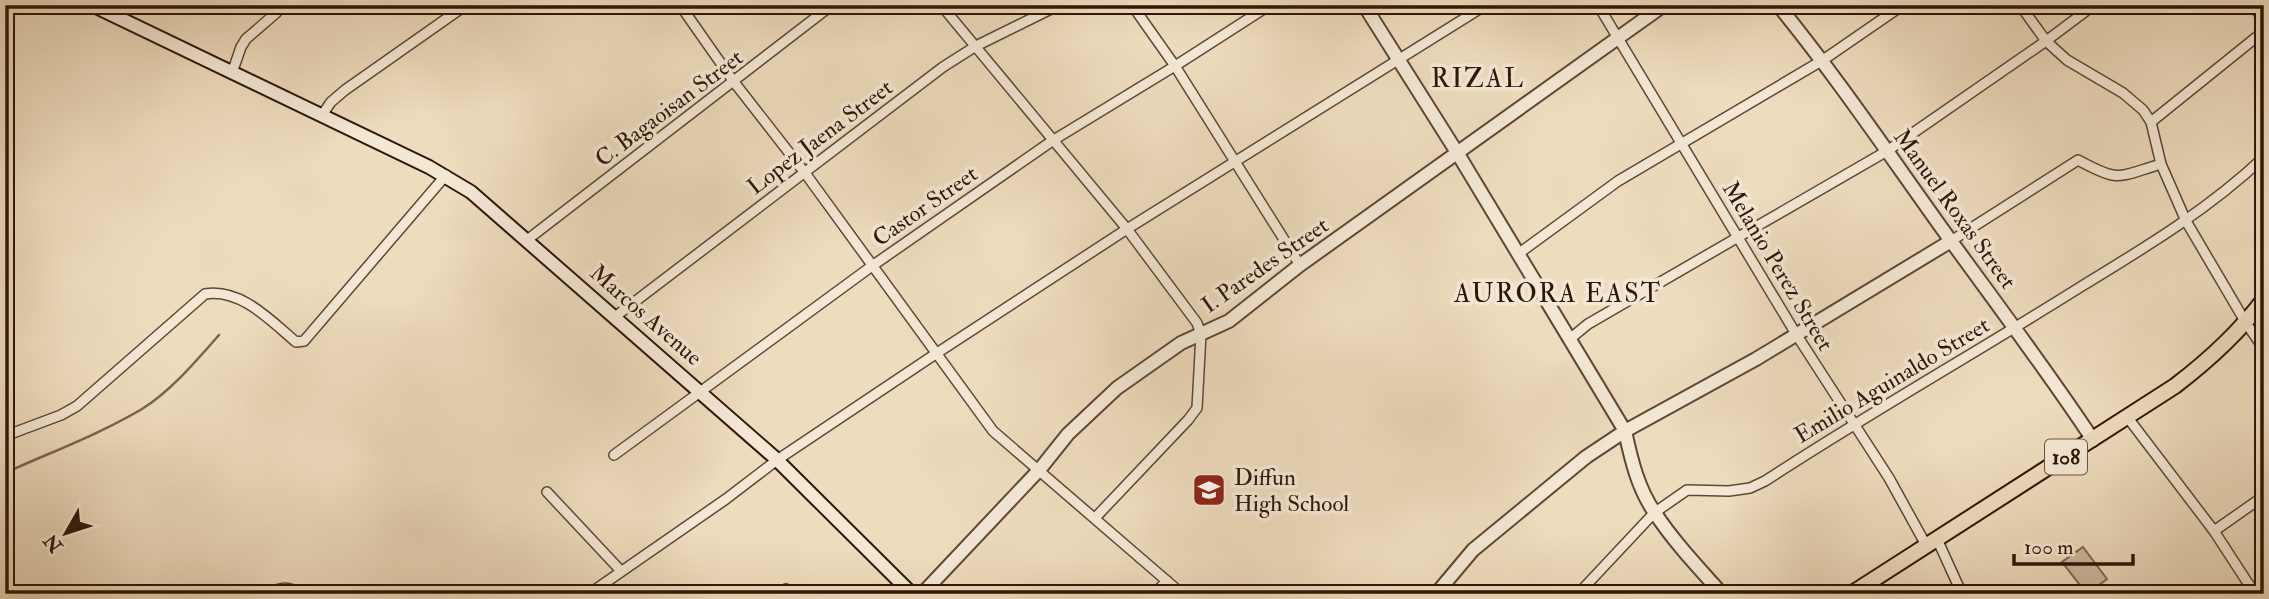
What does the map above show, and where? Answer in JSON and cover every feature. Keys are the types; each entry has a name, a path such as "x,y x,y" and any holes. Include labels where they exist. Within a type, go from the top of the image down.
{"main road":[{"name":"108","path":"1851,594 2128,418 2203,364 2246,323 2264,299"}],"street":[{"name":"Marcos Avenue","path":"92,5 446,175 471,192 777,460 917,593"},
{"path":"232,72 240,47 276,13 276,5"},
{"path":"322,115 331,102 345,90 466,5"},
{"path":"680,5 993,431 1182,594"},
{"name":"C. Bagaoisan Street","path":"527,240 832,5"},
{"path":"941,5 1127,229 1197,323 1201,334 1197,408 1095,518"},
{"name":"Lopez Jaena Street","path":"615,316 943,67 976,46 1059,5"},
{"path":"1132,5 1175,66 1300,265"},
{"name":"Castor Street","path":"614,455 699,390 1052,141 1269,5"},
{"path":"1364,5 1571,338 1625,431 1631,460 1654,513 1722,594"},
{"path":"589,594 726,499 777,460 937,353 1127,229 1486,5"},
{"name":"Melanio Perez Street","path":"1598,5 1796,334 1962,594"},
{"name":"I. Paredes Street","path":"917,593 1040,469 1068,434 1116,387 1181,343 1229,321 1300,265 1664,5"},
{"name":"Manuel Roxas Street","path":"1778,5 1823,60 2056,383 2093,440"},
{"path":"1518,254 1618,181 1823,60 1903,5"},
{"path":"2020,5 2046,41 2077,66 2134,101 2151,122 2161,164 2186,221 2264,349"},
{"path":"1571,338 1588,324 1887,151 2094,5"},
{"path":"2253,5 2264,21"},
{"path":"2151,122 2264,31"},
{"name":"Emilio Aguinaldo Street","path":"1578,594 1654,513 1687,490 1728,491 1750,488 1765,481 1853,424 2015,329 2186,221 2234,185 2264,157"},
{"path":"1436,594 1473,550 1586,457 1625,431 1755,359 1951,241 2078,160 2105,174 2118,177 2161,164"},
{"path":"5,436 61,415 77,406 205,294 225,294 245,302 296,342 304,341 446,175"},
{"path":"2128,418 2214,531 2255,594"},
{"path":"547,492 621,571"},
{"path":"2214,531 2264,496"},
{"path":"1154,594 1167,581"},
{"path":"268,594 285,588 300,594"}],"shaded area":[{"path":"2083,547 2107,579 2087,594 2062,562"}],"waterway":[{"path":"5,473 91,435 153,402 173,385 219,335"}],"place":[{"name":"Diffun High School","path":"1209,490"}],"district":[{"name":"RIZAL","path":"1478,79"},
{"name":"AURORA EAST","path":"1558,294"}]}
